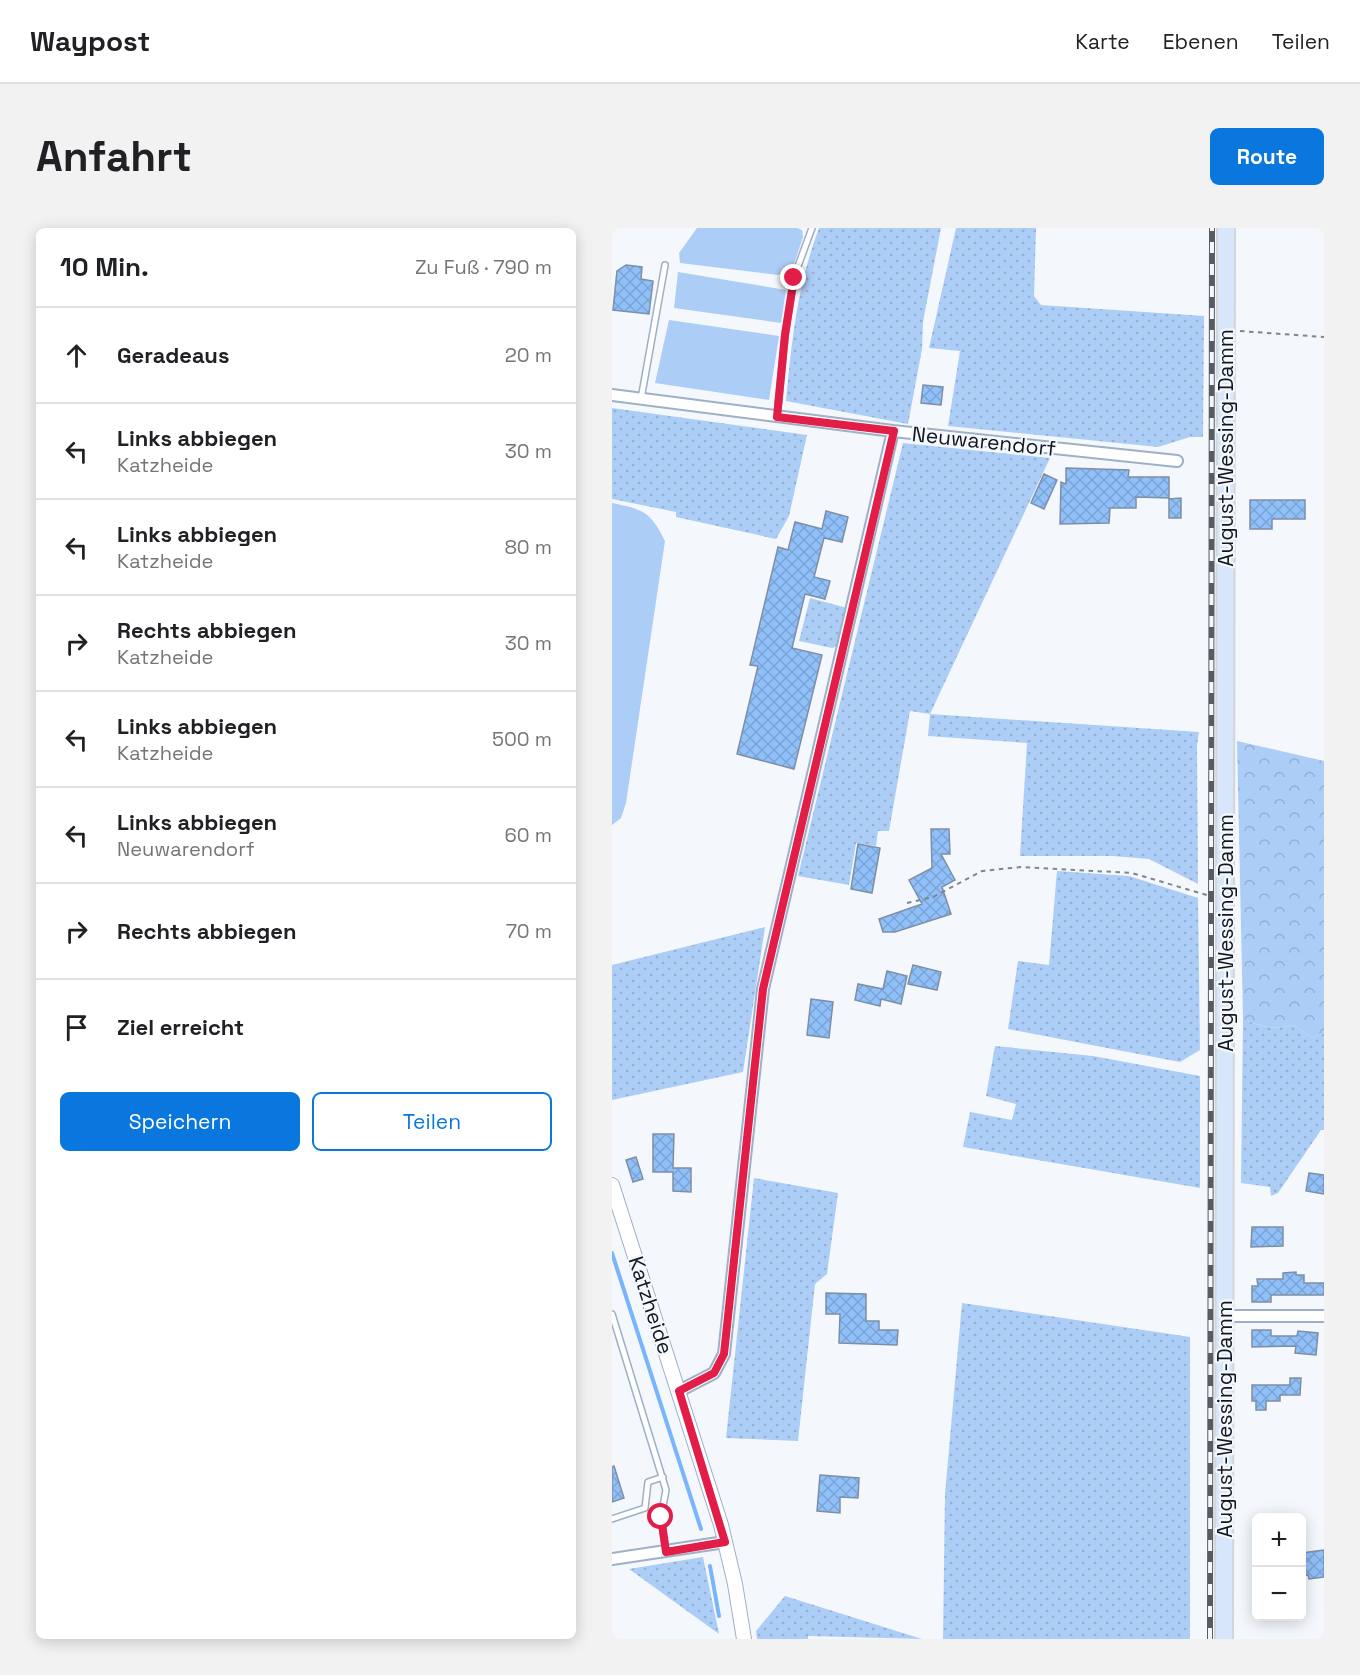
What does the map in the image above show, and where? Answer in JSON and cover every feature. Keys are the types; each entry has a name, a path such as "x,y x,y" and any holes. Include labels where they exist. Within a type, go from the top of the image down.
{"main road":[{"name":"August-Wessing-Damm","path":"1224,1639 1226,228"}],"street":[{"name":"Neuwarendorf","path":"612,395 894,431 1178,461"},
{"path":"679,1391 714,1373 724,1354 763,989 894,431"},
{"name":"Katzheide","path":"612,1185 725,1542 744,1639"},
{"path":"1224,1316 1324,1316"},
{"path":"612,1559 725,1542"}],"lane":[{"path":"777,417 785,335 794,278 812,228"},
{"path":"641,399 665,265"},
{"path":"612,1314 666,1490 661,1517 666,1552"},
{"path":"612,1519 645,1508 648,1482 663,1477"}],"path":[{"path":"1246,331 1324,337"},
{"path":"907,903 933,897 982,871 1021,867 1132,873 1204,895"}],"green space":[{"path":"697,228 797,228 802,230 803,237 792,270 778,275 680,263 679,253"},
{"path":"819,228 941,228 923,322 922,349 908,424 786,401 800,292"},
{"path":"956,228 1036,228 1034,296 1041,305 1204,316 1203,437 1190,437 1158,447 948,426 960,351 929,348"},
{"path":"678,272 786,290 781,323 674,308"},
{"path":"669,320 779,336 769,400 655,383"},
{"path":"612,408 807,435 789,516 776,539 676,517 676,512 612,499"},
{"path":"903,443 1050,458 930,714 910,711 889,831 878,831 876,846 856,843 849,885 798,876"},
{"path":"612,503 645,513 665,541 626,803 621,818 612,825"},
{"path":"810,598 847,608 838,646 832,648 799,641"},
{"path":"930,714 1199,732 1197,745 1198,884 1149,859 1113,856 1020,856 1027,743 928,736"},
{"path":"1237,741 1324,761 1324,1033 1312,1038 1293,1025 1268,1027 1243,1019"},
{"path":"1057,871 1129,876 1198,898 1200,1050 1180,1062 1008,1029 1018,961 1049,965"},
{"path":"765,927 743,1072 612,1100 612,965"},
{"path":"1243,1019 1268,1027 1293,1025 1312,1038 1324,1033 1324,1130 1321,1130 1278,1193 1271,1196 1270,1187 1241,1183"},
{"path":"995,1046 1093,1056 1200,1076 1200,1188 963,1147 970,1112 1012,1120 1016,1104 986,1096"},
{"path":"754,1178 838,1193 827,1274 815,1284 798,1441 726,1438"},
{"path":"962,1303 1190,1337 1190,1639 943,1639 945,1494"},
{"path":"703,1557 719,1634 629,1569"},
{"path":"785,1596 922,1639 808,1636 808,1639 757,1639 756,1631"}],"building":[{"path":"626,265 642,267 641,279 653,281 649,314 613,310 617,271"},
{"path":"923,385 943,387 941,405 921,403"},
{"path":"1066,468 1129,470 1128,477 1169,477 1169,498 1136,497 1136,508 1110,508 1109,523 1060,524 1061,482 1066,484"},
{"path":"1044,474 1057,480 1044,509 1031,503"},
{"path":"1181,498 1181,518 1169,518 1169,499"},
{"path":"1250,500 1305,500 1305,519 1272,519 1272,529 1250,529"},
{"path":"826,511 848,517 842,542 824,538 814,577 830,581 825,599 805,594 792,648 822,655 794,769 737,754 758,666 750,665 778,547 788,550 795,522 822,529"},
{"path":"931,829 949,829 950,854 941,854 955,880 942,887 951,914 895,932 883,932 879,919 922,904 909,880 932,868"},
{"path":"858,844 880,848 872,893 851,889"},
{"path":"913,965 941,972 937,990 908,984"},
{"path":"887,971 907,976 901,1004 881,999 880,1006 855,1000 858,984 883,989"},
{"path":"811,999 833,1002 829,1038 807,1035"},
{"path":"653,1134 674,1134 673,1168 691,1168 691,1192 673,1191 673,1172 653,1172"},
{"path":"636,1157 643,1179 633,1182 626,1160"},
{"path":"1309,1173 1324,1175 1324,1194 1306,1191"},
{"path":"1252,1227 1283,1227 1283,1246 1251,1247"},
{"path":"1296,1272 1296,1275 1304,1275 1304,1283 1324,1283 1324,1295 1271,1295 1271,1302 1252,1302 1252,1286 1258,1286 1257,1279 1283,1279 1283,1273"},
{"path":"826,1293 866,1294 866,1321 879,1321 879,1330 898,1330 897,1345 839,1343 840,1314 826,1314"},
{"path":"1252,1330 1271,1330 1271,1336 1297,1336 1298,1331 1318,1333 1316,1355 1295,1353 1296,1346 1252,1347"},
{"path":"1290,1378 1301,1378 1300,1395 1280,1395 1280,1401 1266,1401 1266,1410 1256,1410 1256,1401 1252,1401 1252,1385 1290,1385"},
{"path":"614,1466 624,1498 612,1502 612,1467"},
{"path":"820,1475 859,1478 858,1498 840,1497 840,1513 817,1511"},
{"path":"1324,1550 1324,1577 1309,1579 1306,1575 1306,1552"}],"waterway":[{"path":"612,1253 701,1529"},
{"path":"710,1566 719,1616"}],"railway":[{"path":"1210,1639 1212,228"}],"route":[{"path":"661,1517 666,1552 725,1542 679,1391 714,1373 724,1354 763,989 894,431 777,417 785,335 794,278"}]}
